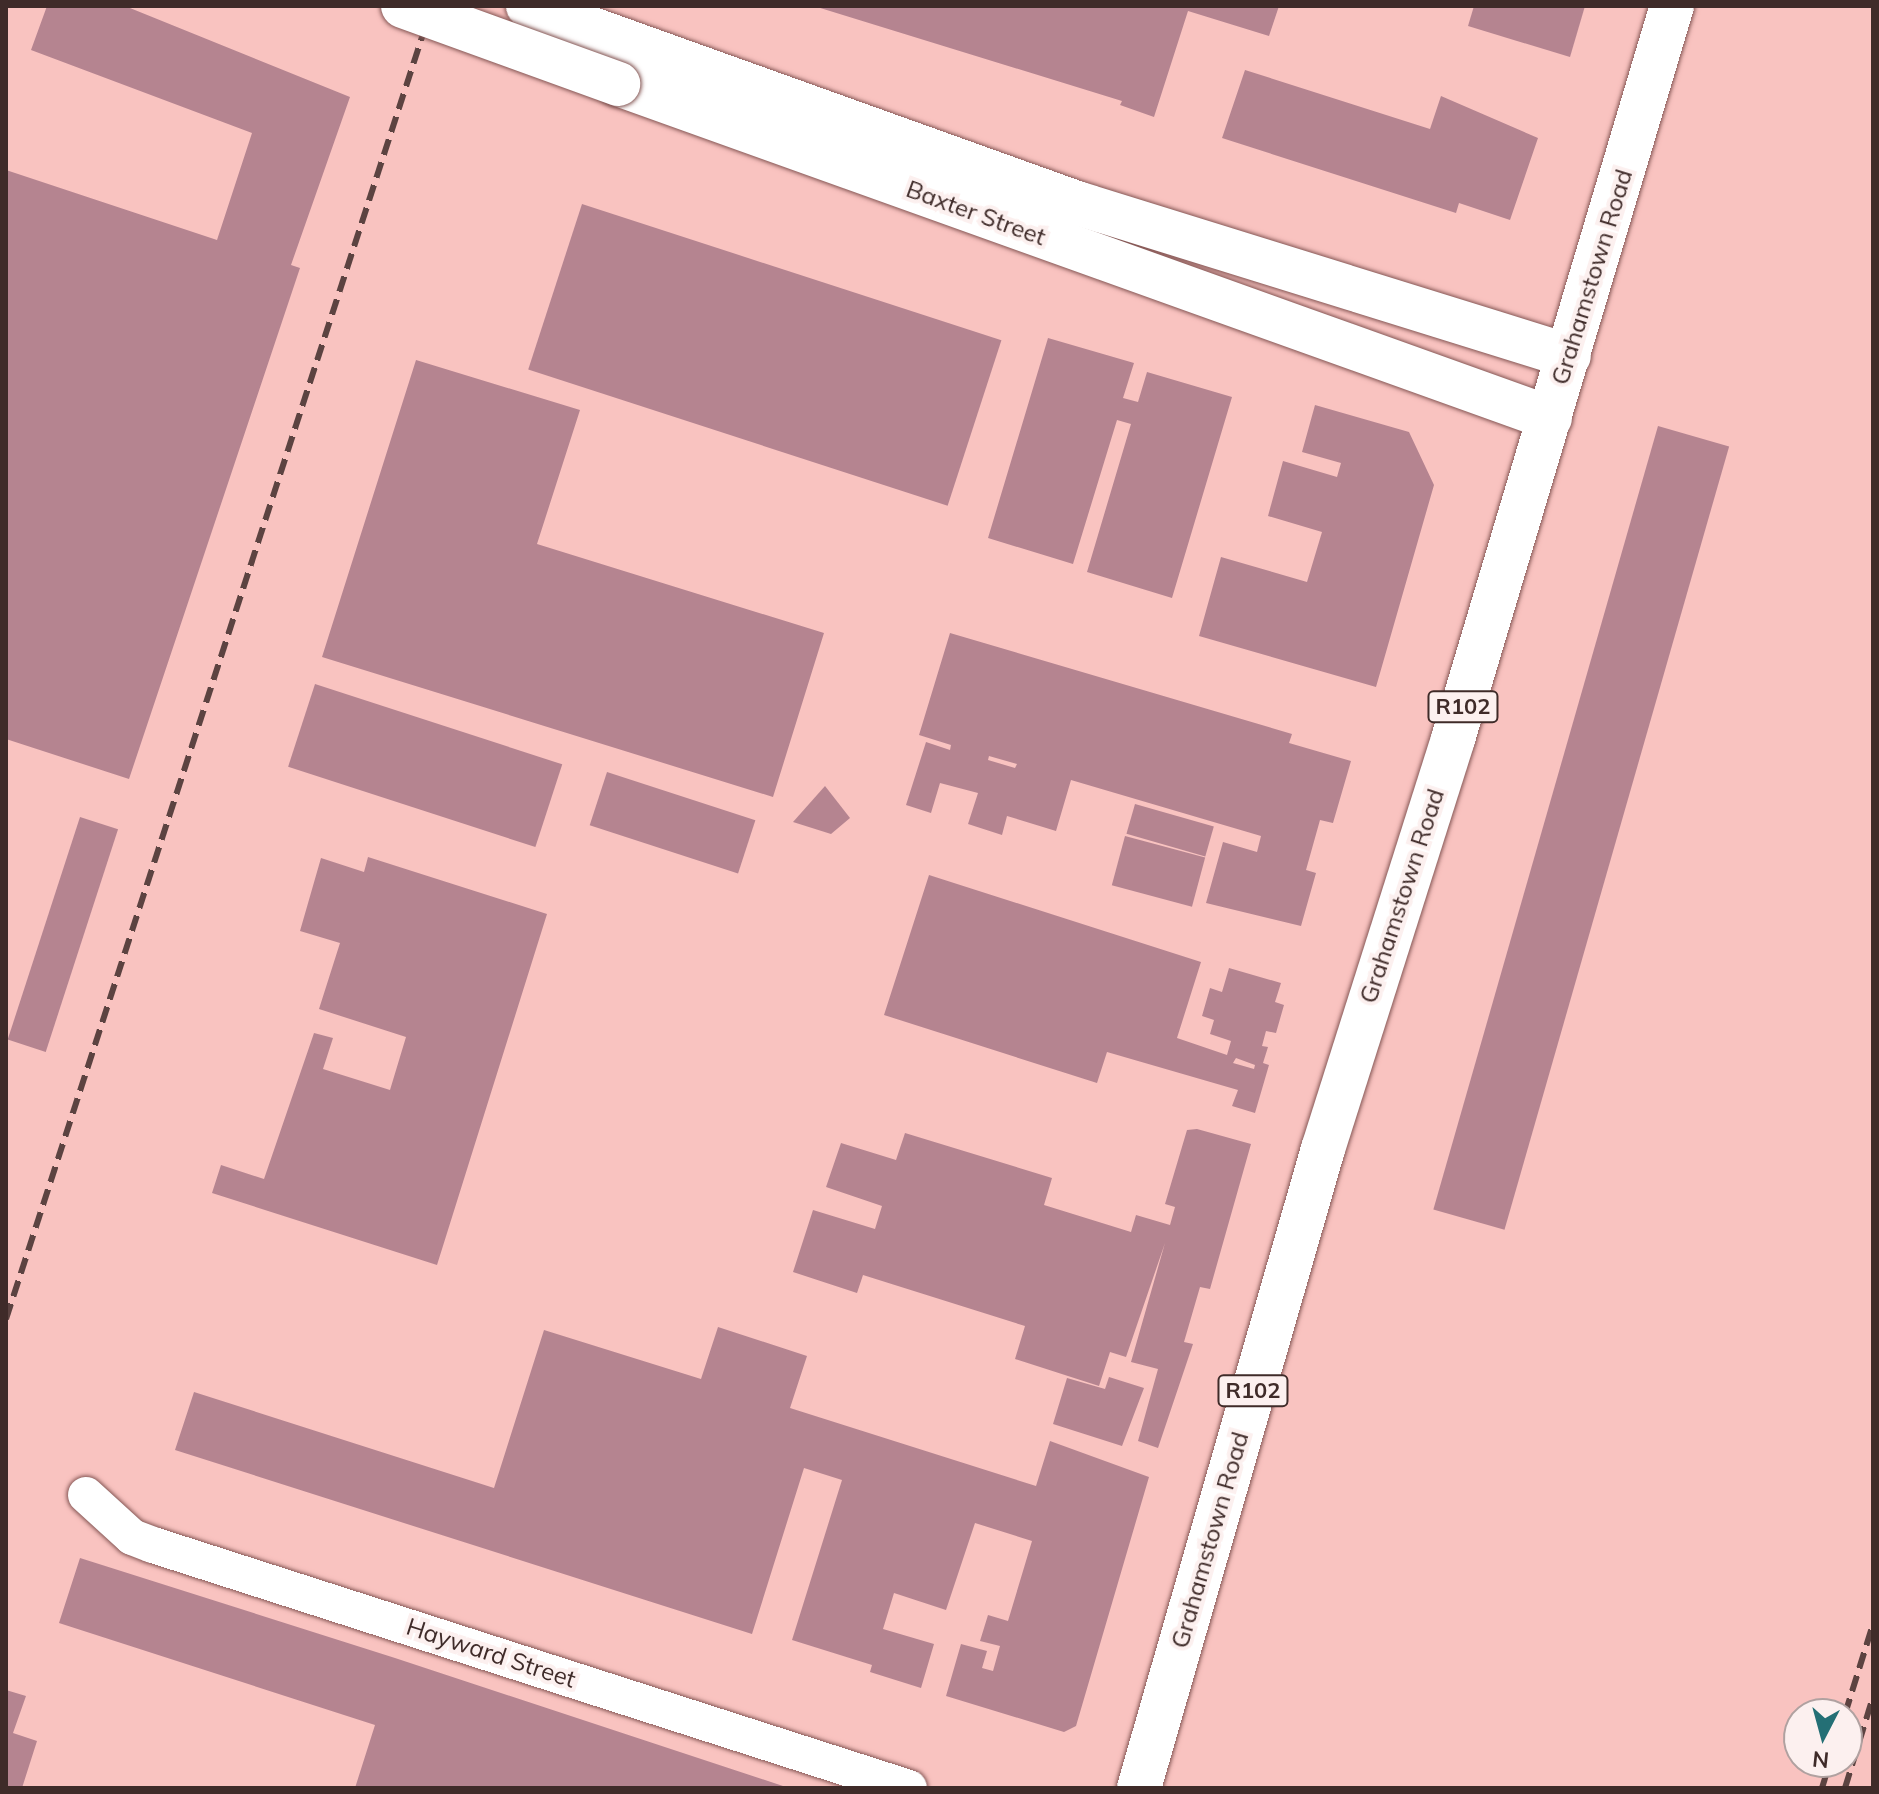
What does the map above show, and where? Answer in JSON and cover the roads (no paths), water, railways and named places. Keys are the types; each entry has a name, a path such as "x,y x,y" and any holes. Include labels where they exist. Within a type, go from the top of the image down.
{"main road":[{"name":"Baxter Street","path":"403,6 1550,418"},
{"name":"Baxter Street","path":"528,6 1077,203 1569,356"},
{"name":"Grahamstown Road","path":"1139,1788 1331,1121 1569,356 1672,6"}],"street":[{"name":"Hayward Street","path":"86,1495 132,1537 153,1545 909,1788"}],"railway":[{"path":"6,1319 432,6"},
{"path":"1850,1698 1873,1624"},
{"path":"1845,1788 1873,1697"},
{"path":"1822,1788 1825,1778"}]}
